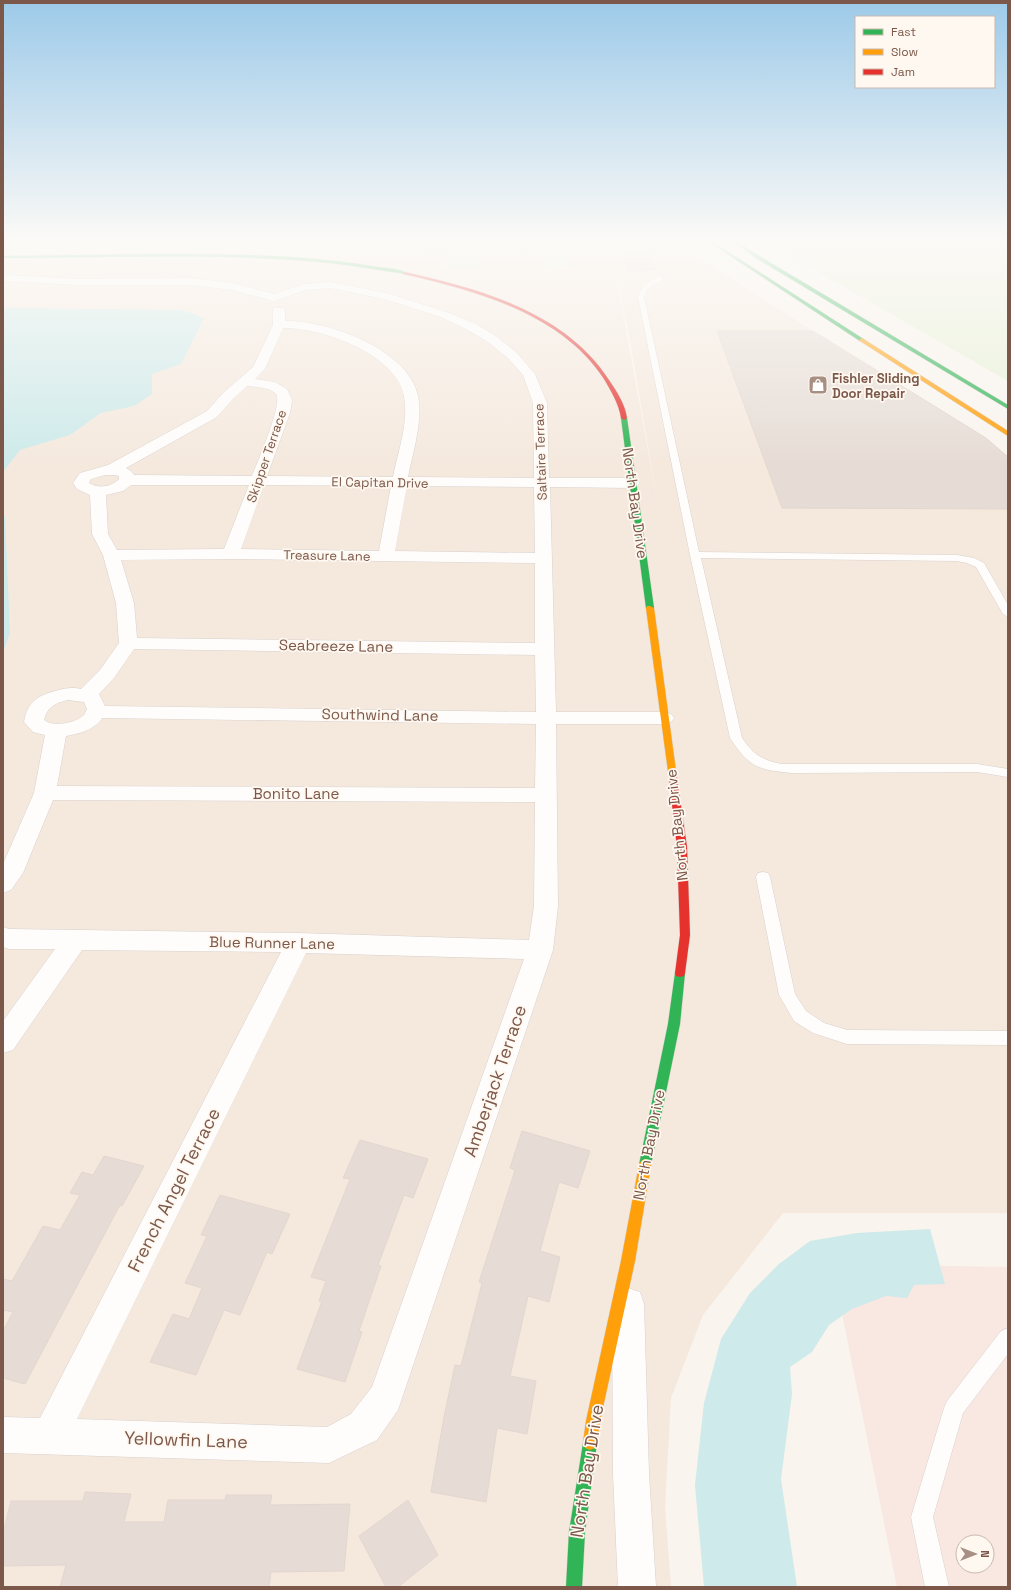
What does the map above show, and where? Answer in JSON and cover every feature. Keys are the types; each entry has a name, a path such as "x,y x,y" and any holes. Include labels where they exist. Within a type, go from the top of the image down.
{"street":[{"path":"111,470 212,414 229,395 246,382 259,369 279,325 280,316"},
{"name":"Saltaire Terrace","path":"448,316 470,326 492,339 513,356 529,374 540,403 546,718"},
{"name":"North Bay Drive","path":"534,316 561,332 589,355 609,380 622,411 682,847 685,934 674,1024 647,1152 628,1261 593,1421 577,1532 574,1587"},
{"path":"824,316 1008,434"},
{"path":"856,316 1008,407"},
{"path":"279,325 302,326 330,332 357,342 380,355 398,369 409,389 413,412 386,556"},
{"name":"Skipper Terrace","path":"231,554 284,413 285,400 282,392 270,385 246,382"},
{"path":"111,470 126,474 127,480 113,489 98,491 82,486 80,483 85,476 97,471 111,470"},
{"name":"El Capitan Drive","path":"127,480 632,483"},
{"path":"91,704 78,694 58,696 49,700 36,710 34,716 35,722 39,727 56,731 66,730 80,725 91,718 91,704 107,674 128,643 125,603 111,555 100,534 98,491"},
{"name":"Treasure Lane","path":"111,555 231,554 543,558"},
{"name":"Seabreeze Lane","path":"128,643 544,649"},
{"name":"Southwind Lane","path":"91,704 546,718 664,718"},
{"name":"Amberjack Terrace","path":"364,1427 386,1398 540,950 546,906 546,718"},
{"path":"3,884 11,873 45,793 56,731"},
{"name":"Bonito Lane","path":"45,793 546,795"},
{"name":"Blue Runner Lane","path":"3,937 9,939 298,943 540,950"},
{"path":"3,1042 75,940"},
{"name":"French Angel Terrace","path":"50,1436 298,943"},
{"name":"North Bay Drive","path":"628,1261 631,1474 637,1587"},
{"name":"Yellowfin Lane","path":"3,1435 329,1445 364,1427"}],"lane":[{"path":"645,316 695,555 736,738 744,752 754,761 766,766 792,769 977,768 1008,774"},
{"path":"695,555 957,558 970,560 980,565 1008,614"},
{"path":"763,877 787,995 800,1016 819,1028 847,1037 1008,1038"},
{"path":"937,1587 922,1517 954,1408 1008,1338"}],"shaded area":[{"path":"3,316 624,316 658,505 625,316 790,316 813,331 717,331 782,508 1008,509 1008,1213 783,1213 703,1315 671,1398 665,1507 671,1587 3,1587"},
{"path":"832,1264 1008,1267 1008,1587 897,1587"}],"green space":[{"path":"895,316 1008,316 1008,381"}],"water":[{"path":"3,316 199,316 204,318 181,364 152,374 152,394 134,406 101,413 70,435 20,450 3,472"},
{"path":"3,516 5,517 10,633 3,652"},
{"path":"930,1229 945,1284 914,1285 907,1298 886,1296 852,1309 829,1325 812,1352 790,1367 792,1394 781,1479 797,1587 704,1587 695,1485 704,1403 721,1339 750,1293 779,1264 810,1241 857,1233"}],"building":[{"name":"Fishler Sliding Door Repair","path":"717,331 813,331 986,438 1008,457 1008,509 782,508"},
{"path":"522,1131 590,1151 578,1188 559,1182 540,1251 560,1257 549,1302 528,1296 510,1376 536,1381 527,1434 497,1428 486,1502 431,1492 455,1365 461,1366 482,1283 479,1282 515,1170 510,1168"},
{"path":"360,1140 428,1159 413,1198 404,1195 378,1265 381,1266 359,1331 362,1332 345,1382 297,1369 322,1301 319,1301 326,1281 311,1277 350,1179 343,1178"},
{"path":"104,1156 144,1166 122,1206 120,1205 25,1384 3,1378 3,1331 13,1312 3,1310 3,1279 12,1281 43,1226 60,1230 80,1195 70,1193 82,1172 93,1175"},
{"path":"220,1195 290,1214 272,1254 267,1252 240,1315 224,1310 196,1375 150,1362 173,1314 189,1319 202,1288 185,1283 207,1236 201,1235"},
{"path":"85,1492 131,1494 124,1522 164,1522 168,1500 225,1500 226,1495 272,1495 270,1505 350,1504 344,1571 271,1572 269,1587 60,1587 66,1565 3,1566 3,1533 11,1501 83,1501"},
{"path":"408,1500 438,1555 398,1587 386,1587 359,1536"}],"traffic: fast":[{"path":"825,316 862,340"},
{"path":"856,316 1008,407"},
{"path":"624,418 650,608"},
{"path":"645,1165 674,1024 680,973"},
{"path":"574,1587 577,1532 590,1443"}],"traffic: slow":[{"path":"862,340 1008,434"},
{"path":"650,608 672,771"},
{"path":"590,1443 593,1421 628,1261 645,1165"}],"traffic: jam":[{"path":"534,316 551,326 576,344 597,365 617,397 624,418"},
{"path":"672,771 682,847 685,935 680,973"}],"place":[{"name":"Fishler Sliding Door Repair","path":"818,385"}]}
